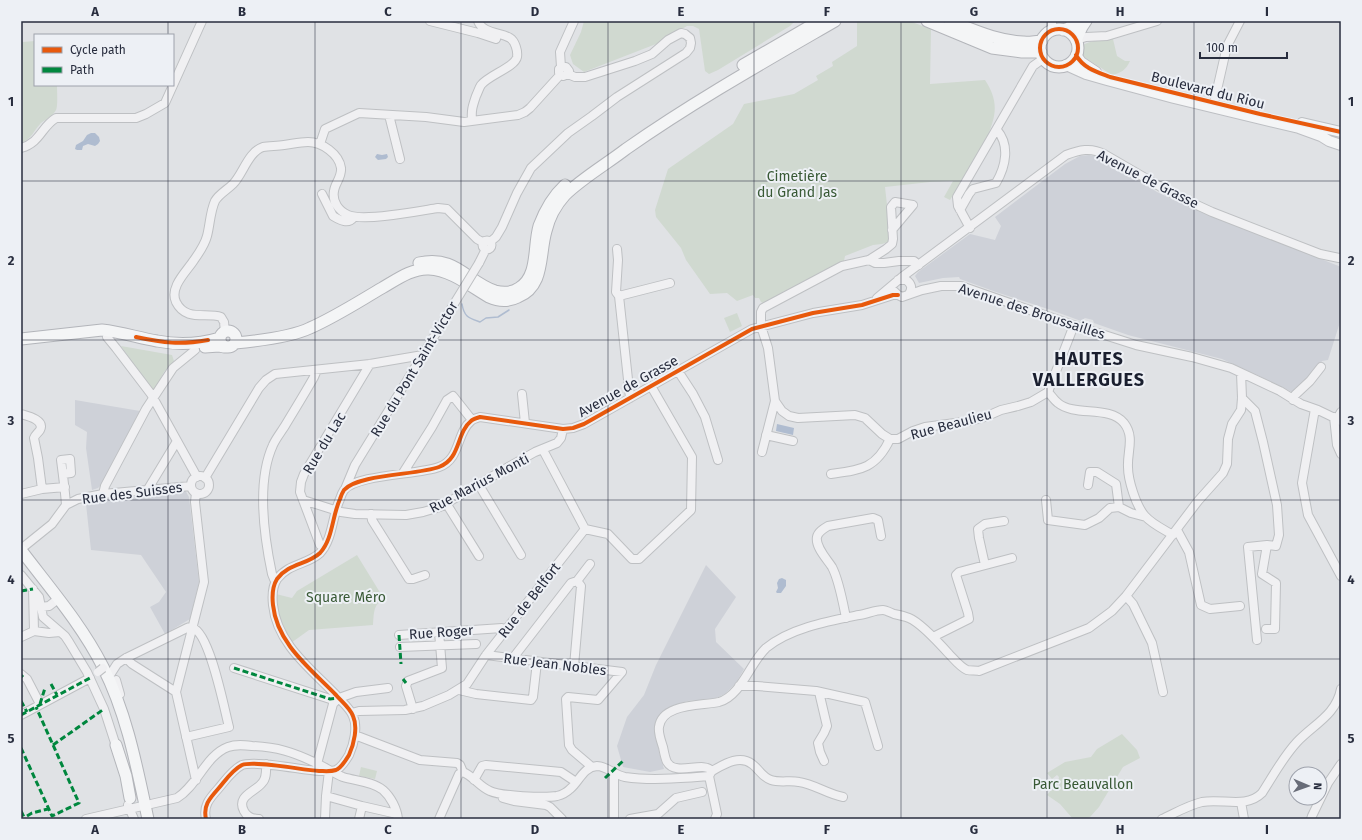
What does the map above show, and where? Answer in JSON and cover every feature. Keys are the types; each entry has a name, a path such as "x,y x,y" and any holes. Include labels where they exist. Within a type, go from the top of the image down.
{"highway":[{"path":"21,339 93,332 115,339 166,348 195,350 240,336 284,330 308,322 329,313 407,267 421,262 436,261 450,265 494,290 505,292 516,290 526,283 532,272 536,238 546,210 554,196 565,185 670,110 819,21"},
{"path":"115,339 157,341 177,344 225,340 247,342 289,335 308,330 400,278 414,271 425,269 442,270 495,300 512,299 524,294 534,285 540,271 545,232 556,208 566,194 663,124 742,74 835,21"},
{"path":"927,21 992,48 1022,52 1043,51"},
{"path":"950,21 992,37 1025,43 1043,51"},
{"path":"1056,27 1073,35 1078,45 1076,56 1066,65 1055,66 1049,64 1043,51 1048,33 1056,27 1069,28 1075,21"},
{"path":"1076,40 1086,21"},
{"path":"22,548 56,601"},
{"path":"21,561 84,635 106,672 112,704 122,735 140,804 141,819"},
{"path":"116,745 126,776 148,819"}],"main road":[{"name":"Boulevard du Riou","path":"1076,56 1089,68 1110,77 1214,103 1341,132"},
{"name":"Boulevard du Riou","path":"1066,65 1086,74 1107,80 1299,128 1341,145"}],"street":[{"path":"174,83 202,21"},
{"path":"430,21 514,43"},
{"path":"472,120 472,108 481,86 495,74 514,64 517,58 517,50 510,38 484,28 478,21"},
{"path":"320,144 325,129 359,113 433,118 464,122 518,115 525,112 564,75 568,69 561,66 560,52 574,21"},
{"path":"1076,40 1086,37 1108,36 1157,21"},
{"path":"1214,103 1227,46 1240,21"},
{"name":"Rue du Pont Saint-Victor","path":"345,489 355,465 479,263 486,245 496,237 502,227 517,193 531,168 568,133 617,97 686,53 690,48 690,38 681,33 668,40 652,54 585,77 564,75"},
{"path":"970,228 958,206 957,197 1033,66 1040,61 1043,51"},
{"path":"21,148 32,143 40,136 50,122 56,118 136,118 146,114 165,103 173,86"},
{"path":"388,115 400,159"},
{"path":"960,210 973,189 996,183 1006,156 1004,142 997,130"},
{"path":"225,340 224,322 222,317 212,315 193,316 184,311 177,304 174,297 175,288 194,260 207,237 215,202 240,176 250,158 262,148 308,142 320,144 334,155 339,162 341,169 334,191 336,204 341,211 354,217 373,217 447,208 477,239 486,245"},
{"name":"Avenue de Grasse","path":"472,420 480,417 563,429 573,428 584,424 752,329 813,313 862,305 873,301 1066,156 1077,151 1089,149 1104,154 1173,194 1212,212 1320,254 1340,257"},
{"path":"322,194 331,219 347,221 352,220 354,217"},
{"path":"762,452 775,401 768,348 761,326 761,312 763,308 842,266 869,260 892,244 892,230"},
{"path":"617,249 618,260 616,292 618,296 630,398"},
{"path":"869,260 875,263 914,261 917,267"},
{"name":"Avenue de Grasse","path":"910,287 917,267"},
{"path":"873,301 898,295 905,296 910,287 903,279 896,283 894,290 898,295"},
{"path":"618,296 670,283"},
{"name":"Avenue des Broussailles","path":"910,287 922,290 941,286 961,286 1136,345 1204,360 1231,368 1280,391 1293,400 1338,417"},
{"path":"1074,325 1048,392 1058,404 1067,408 1108,414 1119,418 1124,424 1129,433 1130,445 1128,467 1132,486 1138,506 1146,517"},
{"path":"115,339 154,398 197,477"},
{"path":"103,494 105,486 146,409 173,368 195,350"},
{"path":"205,478 259,388 266,380 275,374 370,364 423,355"},
{"name":"Rue du Lac","path":"324,548 320,545 300,492 301,482 304,474 370,364"},
{"path":"1293,400 1295,395 1310,381 1321,367"},
{"path":"276,581 272,574 263,521 267,462 273,445 314,378 317,370"},
{"path":"678,371 693,394 705,417 718,460"},
{"path":"716,816 711,786 710,768 679,769 667,763 660,738 659,726 663,717 684,706 720,702 727,699 739,686 766,648 789,634 809,627 883,610 910,618 933,637 958,663 967,670 979,670 1089,628 1112,611 1126,596 1223,473 1226,464 1228,439 1232,424 1241,410 1241,373"},
{"path":"543,450 584,529 608,534 632,559 639,559 691,510 692,457 651,386"},
{"name":"Rue Beaulieu","path":"890,439 898,439 913,431 925,427 949,425 985,416 1031,402 1048,392"},
{"path":"522,394 525,423"},
{"path":"206,819 206,807 208,800 234,770 242,765 249,763 266,764 329,772 336,770 344,762 351,750 355,736 355,723 352,713 289,646 275,618 272,596 273,588 276,581 286,570 314,558 324,548 339,501 345,489 360,482 403,473 433,469 441,466 452,458 467,425 472,420 453,396 448,400 403,473"},
{"path":"1242,398 1255,411 1277,505 1279,535 1276,546 1248,546 1257,640"},
{"path":"775,401 782,411 789,416 798,418 855,415 865,418 882,434 890,439 886,449 875,462 862,469 831,474"},
{"path":"1315,409 1302,483 1308,515 1341,576"},
{"path":"21,414 38,421 41,425 34,438 42,489"},
{"path":"1338,417 1337,445 1341,454"},
{"name":"Rue Marius Monti","path":"303,500 341,512 355,514 411,514 432,510 516,462 559,441 563,429"},
{"path":"766,435 793,442"},
{"path":"148,489 177,441"},
{"path":"1088,485 1090,472 1097,472 1116,484 1119,507"},
{"path":"63,474 66,505"},
{"path":"196,780 176,692 204,582 192,480 201,476 205,478"},
{"path":"194,489 202,494 206,490 208,485 205,478"},
{"path":"478,485 521,555"},
{"path":"21,494 65,486"},
{"name":"Rue des Suisses","path":"22,548 52,524 66,505 78,499 103,494 148,489 194,489"},
{"path":"1046,500 1048,520 1085,525 1099,518 1110,508 1119,507 1131,513 1146,517 1175,532 1189,552 1201,605 1210,609 1240,606"},
{"path":"446,503 479,556"},
{"path":"371,514 372,520 406,575 413,580 424,575"},
{"path":"846,618 834,571 818,545 818,534 828,526 873,518 878,520 881,536"},
{"path":"984,565 978,529 985,524 1004,521"},
{"name":"Rue de Belfort","path":"460,690 467,684 486,655 584,529"},
{"path":"1266,629 1275,629 1276,583 1262,574 1267,545"},
{"path":"933,637 968,618 968,613 956,575 958,572 1012,558"},
{"path":"514,658 571,583 577,581 590,564"},
{"path":"21,575 39,597 43,617 65,636 73,647 106,672 131,726 147,792 134,819"},
{"path":"574,666 580,586 577,581"},
{"path":"33,589 34,631"},
{"path":"1126,596 1133,604 1152,643 1163,692"},
{"path":"42,607 50,606 56,601"},
{"path":"21,715 40,704 106,672 126,658 187,628 192,627"},
{"path":"186,737 228,727 213,662 200,634 192,627"},
{"name":"Rue Roger","path":"399,635 502,628 506,630"},
{"path":"21,637 34,631 49,633 60,632"},
{"path":"413,709 406,683 409,680 442,668 439,632"},
{"path":"400,647 476,644"},
{"name":"Rue Jean Nobles","path":"486,655 622,672 598,700 568,697 566,699 569,745 572,750 592,767"},
{"path":"126,658 132,664 176,692"},
{"path":"352,713 359,711 413,709 433,703 460,690 476,694 531,700 533,698 537,662"},
{"path":"234,668 330,699 339,698 356,692 388,688"},
{"path":"106,672 104,709 116,745"},
{"path":"21,674 40,704"},
{"path":"739,686 757,686 819,692 865,702 878,746"},
{"path":"1162,819 1203,802 1241,802 1257,798 1262,793 1296,742 1331,712 1339,698 1341,689"},
{"path":"819,692 827,726 818,743 824,762"},
{"path":"317,764 333,704 339,698"},
{"path":"355,736 420,760 457,763 460,765 463,772 492,792 495,796 550,807 562,819"},
{"path":"86,819 140,804 174,799 182,795 220,751 236,745 265,746 283,749 317,764 329,772 345,778 372,784 382,789 392,803 398,816"},
{"path":"492,792 521,796 558,796 571,789 587,770 592,767 598,766 607,768 614,774 624,776 655,778 711,774 726,763 737,760 752,764 762,775 775,782 798,782 808,784 832,794 843,796"},
{"path":"260,819 253,819 245,814 242,807 242,800 262,782 265,777 266,764"},
{"path":"1311,819 1328,783 1341,764"},
{"path":"474,780 482,766 486,765 561,772 576,782"},
{"path":"325,819 329,772"},
{"path":"439,819 459,774 463,772"},
{"path":"614,774 614,819"},
{"path":"630,819 658,814 676,798 702,792"},
{"path":"326,796 398,816"},
{"path":"1241,802 1244,819"},
{"path":"358,819 362,806"}],"shaded area":[{"path":"1089,155 1104,158 1157,192 1176,201 1341,267 1341,319 1328,360 1322,361 1294,393 1222,359 1128,335 1094,323 1093,320 1085,318 1081,321 996,292 960,279 959,277 943,278 919,283 915,276 918,272 970,234 995,240 1001,226 995,217 1065,164 1080,156"},
{"path":"75,400 140,411 101,485 92,490 86,448 87,432 75,425"},
{"path":"185,490 189,497 199,582 190,619 165,634 150,607 159,602 166,592 141,555 91,550 86,504 111,498"},
{"path":"706,565 736,597 715,629 716,642 744,669 736,683 725,694 714,699 687,701 664,710 656,722 659,752 664,769 650,772 623,767 617,746 627,717 644,695 656,665"}],"green space":[{"path":"584,21 795,21 790,26 709,74 705,71 699,29 693,26 687,26 656,44 584,72 573,64 570,55 581,32"},
{"name":"Cimetière du Grand Jas","path":"857,21 909,21 931,29 930,84 985,80 992,94 995,107 993,120 988,135 950,200 944,197 953,181 885,187 891,241 873,245 845,256 844,261 763,303 759,298 755,298 753,295 737,301 727,293 710,294 686,260 681,248 656,217 655,210 668,169 733,124 744,104 794,94 818,80 816,76 833,66 832,62 857,46"},
{"path":"21,39 23,42 34,41 34,86 57,86 57,108 51,116 41,123 28,139 21,143"},
{"path":"1113,39 1117,56 1125,61 1130,61 1123,71 1112,75 1081,55 1081,46 1093,41"},
{"path":"737,313 742,326 730,332 724,318"},
{"path":"121,346 172,355 174,361 164,372 153,393"},
{"name":"Square Méro","path":"357,555 384,599 380,601 376,607 373,625 309,630 291,643 279,616 276,594 292,598 297,591"},
{"name":"Parc Beauvallon","path":"1122,734 1137,750 1140,758 1123,767 1099,807 1090,817 1085,819 1073,819 1060,804 1047,795 1058,782 1059,777 1057,775 1052,779 1047,773 1065,762 1091,757 1097,749"},
{"path":"361,767 377,771 375,779 359,776"}],"water":[{"path":"95,133 99,137 100,141 98,144 95,146 88,144 83,146 82,150 75,149 76,145 83,141 87,135"},
{"path":"377,154 387,154 388,157 386,159 378,160 375,157"},
{"path":"777,424 794,428 793,435 776,431"},
{"path":"782,578 786,580 786,586 781,593 777,593 777,583 779,579"}],"waterway":[{"path":"462,304 464,312 468,316 480,322 486,318 498,317 509,310"}],"marked path":[{"path":"21,591 33,589"},
{"path":"399,635 401,664"},
{"path":"234,668 330,699 339,698"},
{"path":"21,715 90,678"},
{"path":"403,679 406,683"},
{"path":"51,684 57,695"},
{"path":"40,704 45,688"},
{"path":"21,701 27,712"},
{"path":"21,748 52,816 79,803 36,707"},
{"path":"53,745 104,709"},
{"path":"605,778 623,761"},
{"path":"27,816 32,813 48,809"},
{"path":"21,811 25,819"}],"cycle path":[{"path":"1059,29 1072,35 1078,48 1072,61 1059,67 1046,61 1040,48 1046,35 1059,29"},
{"path":"1076,55 1086,66 1110,77 1260,114 1341,132"},
{"path":"206,819 205,810 209,799 232,773 242,765 257,764 319,771 332,771 340,768 349,755 354,741 355,730 352,713 288,644 276,619 272,598 274,585 282,574 292,567 309,560 320,553 330,534 337,506 344,490 351,485 362,481 439,467 451,458 466,426 476,418 480,417 563,429 573,428 584,424 752,329 813,313 862,305 893,295 898,295"},
{"path":"136,337 172,343 208,340"}],"district":[{"name":"HAUTES VALLERGUES","path":"1089,369"}]}
